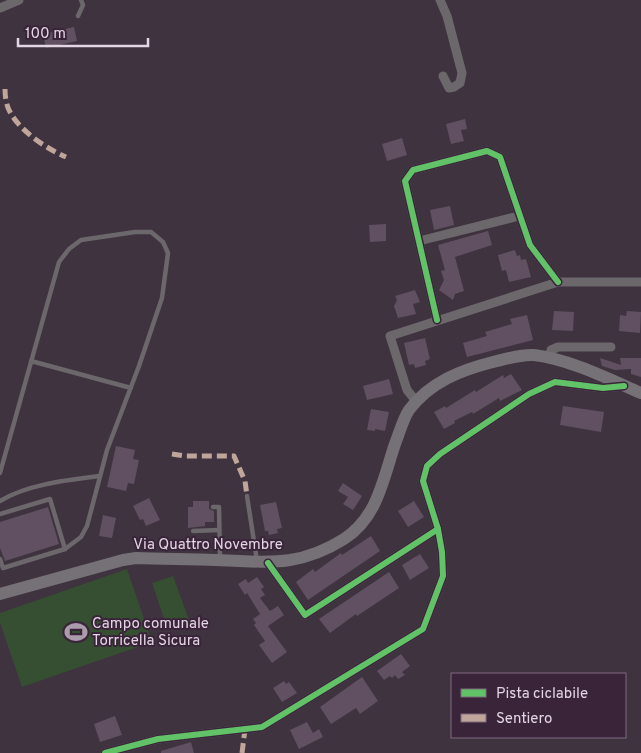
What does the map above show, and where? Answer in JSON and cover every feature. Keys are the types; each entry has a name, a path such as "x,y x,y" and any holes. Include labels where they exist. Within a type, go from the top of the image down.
{"main road":[{"name":"Via Quattro Novembre","path":"0,594 123,560 136,558 262,563 290,561 311,555 346,538 369,513 377,498 384,483 394,445 408,410 430,388 455,373 512,358 532,355 549,358 641,394"}],"street":[{"path":"0,8 18,0"},
{"path":"440,0 447,16 462,73 460,83 454,88 448,88 443,76"},
{"path":"437,320 405,181 413,170 486,151 500,157 530,245 558,282"},
{"path":"419,241 519,216"},
{"path":"417,402 407,390 390,336 558,282 641,282"},
{"path":"549,358 551,350 558,347 611,347"},
{"path":"105,753 158,739 262,727 423,629 442,576 442,552 438,529 423,481 427,466 440,454 529,394 555,382 603,388 624,386"},
{"path":"262,563 305,615 438,529"}],"lane":[{"path":"78,16 83,5 80,0"},
{"path":"0,473 59,262 69,249 81,240 135,232 151,232 163,242 168,253 167,273 162,298 107,450 87,526 81,537 65,549 3,568 0,559"},
{"path":"31,361 131,388"},
{"path":"0,501 24,491 60,480 100,476"},
{"path":"247,496 262,563"},
{"path":"0,514 50,499 65,549"},
{"path":"213,507 219,507 220,560"},
{"path":"193,531 220,530"}],"green space":[{"name":"Campo comunale Torricella Sicura","path":"127,569 152,642 22,687 0,623 0,613"},
{"path":"173,576 189,620 167,628 152,583"}],"building":[{"path":"74,27 77,41 46,48 43,34"},
{"path":"465,119 467,129 461,130 464,141 451,144 446,124"},
{"path":"402,138 407,155 387,161 382,144"},
{"path":"450,206 454,225 434,230 430,210"},
{"path":"386,224 386,241 370,242 369,225"},
{"path":"488,231 492,245 455,257 464,291 455,294 453,300 439,290 444,280 441,271 445,270 438,245"},
{"path":"515,250 517,256 520,255 521,260 526,259 531,277 509,282 506,270 502,271 498,255"},
{"path":"415,290 420,302 413,304 416,314 398,318 394,306 397,300 395,296"},
{"path":"554,311 574,312 573,331 552,330"},
{"path":"627,311 641,312 640,333 619,331 620,315 626,316"},
{"path":"527,315 533,340 467,357 463,343 487,336 485,332 512,324 510,319"},
{"path":"425,338 430,359 425,361 426,365 415,368 414,364 409,365 404,343"},
{"path":"600,358 621,365 620,358 641,358 641,377 631,374 631,369 615,370 602,366"},
{"path":"511,374 522,390 500,401 499,398 473,414 472,412 454,421 455,423 444,429 434,412 445,406 446,408 475,390 476,392 503,375 504,378"},
{"path":"389,379 393,394 367,400 363,386"},
{"path":"563,406 604,412 601,432 560,425"},
{"path":"371,409 389,412 385,431 367,430"},
{"path":"116,446 135,450 133,459 139,460 134,484 128,483 126,491 107,487"},
{"path":"343,483 362,496 353,510 343,504 348,497 338,491"},
{"path":"149,498 160,520 146,526 143,519 140,520 133,506"},
{"path":"193,501 209,501 209,509 214,511 214,522 205,522 205,526 188,528 188,507 193,507"},
{"path":"414,501 424,517 408,527 398,511"},
{"path":"276,502 282,528 277,529 278,533 269,535 268,531 265,531 260,505"},
{"path":"48,507 59,544 5,561 0,548 0,522"},
{"path":"103,515 116,518 112,538 99,536"},
{"path":"371,536 380,551 308,600 296,582 313,569 315,572 341,553 342,555"},
{"path":"420,554 429,568 410,580 402,565"},
{"path":"389,572 399,588 357,616 356,614 330,633 319,619"},
{"path":"257,577 264,587 261,589 265,595 260,598 270,611 278,606 284,615 268,626 287,652 272,663 259,645 265,641 254,625 256,623 253,619 260,614 247,593 245,595 238,584 246,579 248,583"},
{"path":"401,654 410,666 402,672 405,675 398,679 395,675 392,678 390,676 384,680 377,671"},
{"path":"362,677 378,701 360,714 356,708 331,724 320,707"},
{"path":"284,681 286,684 289,682 297,693 282,702 273,688"},
{"path":"115,716 122,735 100,742 94,724"},
{"path":"307,722 313,733 319,729 323,737 299,749 290,730"},
{"path":"191,742 194,753 161,753 161,751"}],"marked path":[{"path":"5,89 9,109 20,126 43,144 66,157"},
{"path":"172,454 185,456 234,456 245,481 247,496"},
{"path":"242,753 245,729"}],"cycle path":[{"path":"437,320 405,181 413,170 487,151 500,157 530,245 558,282"},
{"path":"438,529 423,481 427,466 440,454 529,394 555,382 603,388 624,386"},
{"path":"105,753 158,739 262,727 423,629 443,576 442,552 438,529 305,615 268,563"}],"place":[{"name":"Campo comunale Torricella Sicura","path":"76,632"}]}
